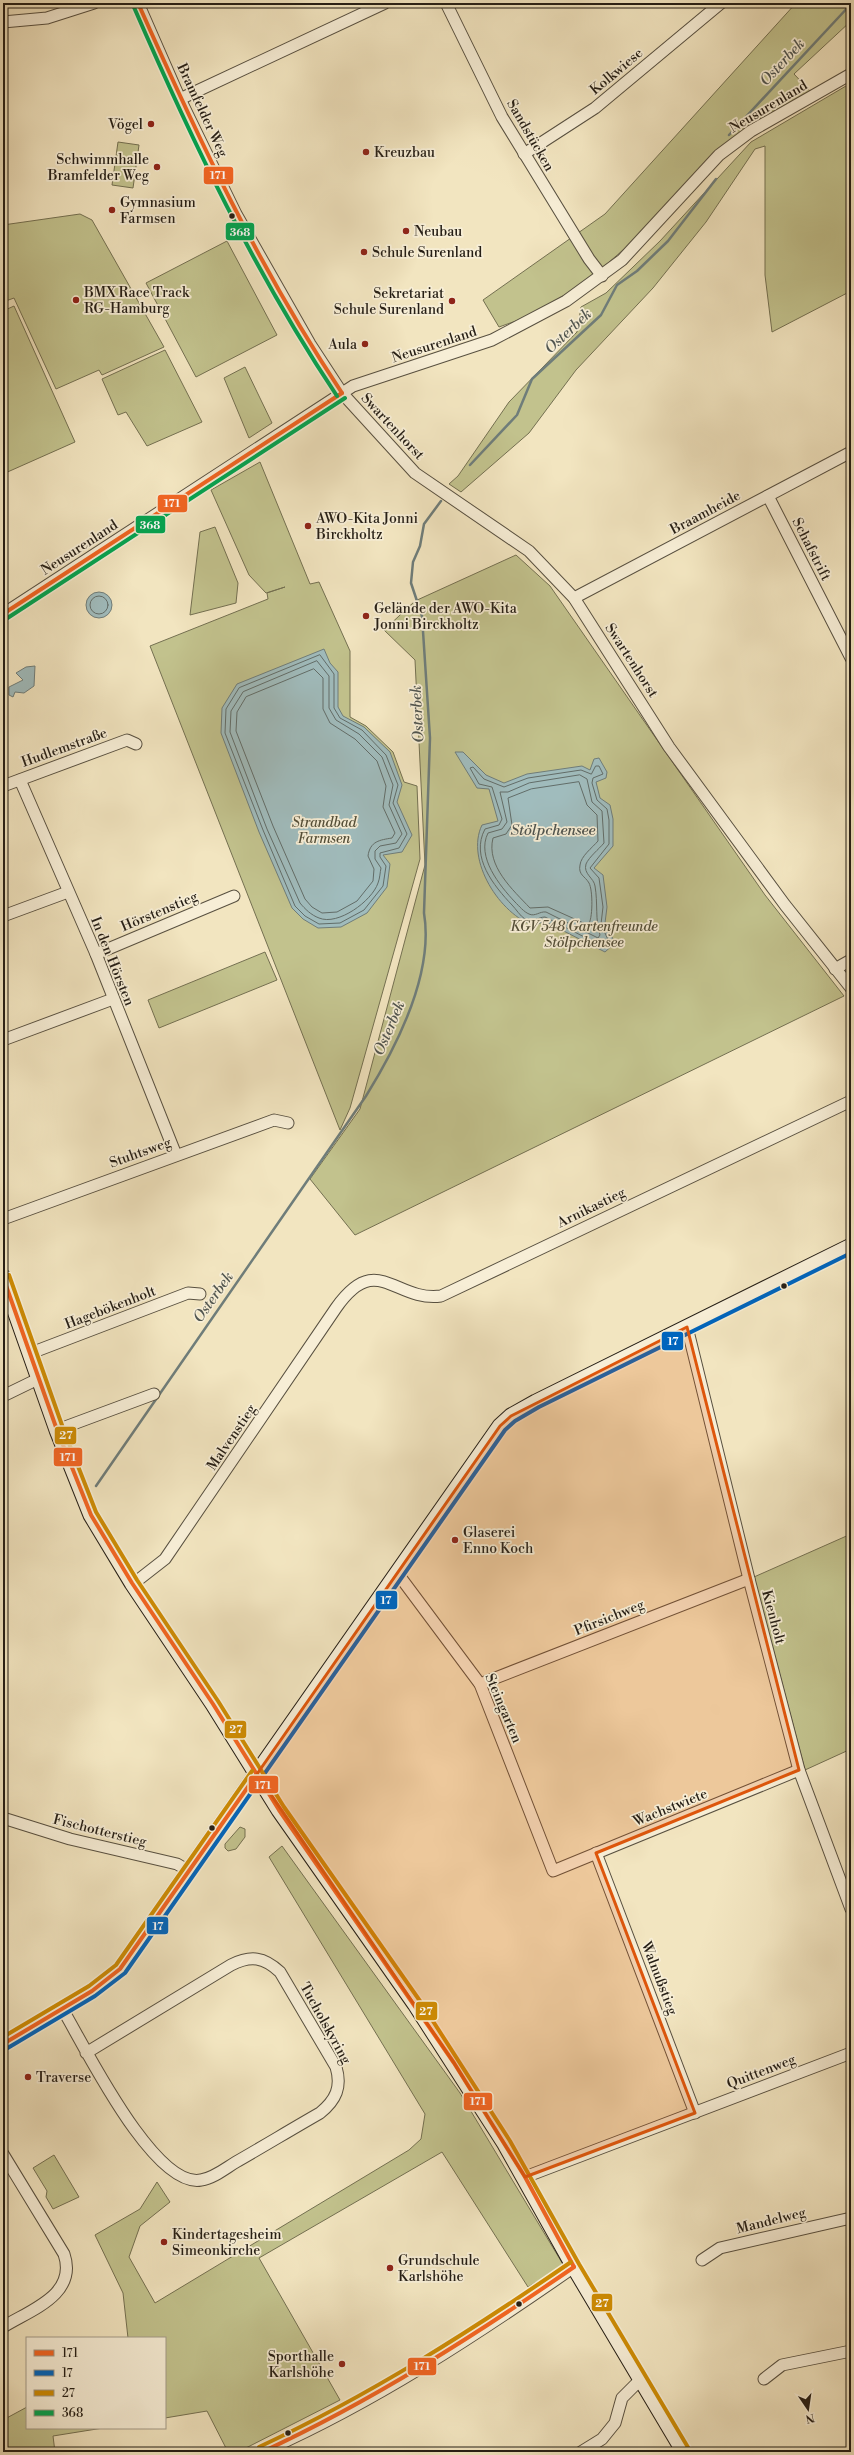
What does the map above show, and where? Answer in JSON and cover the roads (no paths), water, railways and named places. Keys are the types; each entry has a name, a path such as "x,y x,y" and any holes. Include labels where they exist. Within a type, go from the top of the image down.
{"main road":[{"path":"3,2044 63,2010 92,1991 120,1969 398,1574 500,1426 511,1416 851,1246"},
{"path":"3,1277 40,1378 57,1430 91,1515 133,1584 279,1810 450,2056 525,2178 574,2267 684,2452"}],"street":[{"path":"3,22 47,18 94,3"},
{"name":"Bramfelder Weg","path":"138,3 180,99 246,234 310,344 342,393"},
{"path":"180,99 385,3"},
{"name":"Sandstücken","path":"446,3 502,117 589,260 602,276"},
{"name":"Kolkwiese","path":"524,154 595,108 721,3"},
{"name":"Neusurenland","path":"3,614 353,386 467,349 506,334 566,301 602,276 642,242 719,155 751,131 851,74"},
{"name":"Swartenhorst","path":"342,393 415,473 529,551 574,598 669,747 765,878 851,988"},
{"name":"Braamheide","path":"574,598 851,452"},
{"name":"Schafstrift","path":"768,496 851,658"},
{"name":"Hudlemstraße","path":"3,786 127,740 136,744"},
{"name":"In den Hörsten","path":"20,780 96,954 176,1155"},
{"path":"3,916 68,892"},
{"name":"Hörstenstieg","path":"96,954 234,896"},
{"path":"835,969 851,960"},
{"path":"3,1040 113,999"},
{"name":"Arnikastieg","path":"343,1298 356,1285 372,1280 387,1281 414,1294 428,1298 441,1296 851,1101"},
{"name":"Stuhtsweg","path":"3,1219 274,1120 288,1123"},
{"name":"Hagebökenholt","path":"30,1353 188,1293 200,1294"},
{"name":"Malvenstieg","path":"133,1584 165,1559 343,1298"},
{"name":"Kienholt","path":"687,1327 749,1579 799,1770 851,1909"},
{"path":"3,1396 40,1378"},
{"path":"57,1430 154,1394"},
{"name":"Steingarten","path":"398,1574 480,1684 553,1871"},
{"name":"Pfirsichweg","path":"480,1684 749,1579"},
{"name":"Wachstwiete","path":"553,1871 799,1770"},
{"name":"Fischotterstieg","path":"3,1818 70,1839 178,1864 189,1870"},
{"name":"Walnußstieg","path":"596,1853 696,2113"},
{"name":"Tucholskyring","path":"63,2010 86,2053 131,2127 174,2172 188,2180 201,2180 231,2165 320,2113 332,2103 338,2092 339,2078 336,2067 280,1972 271,1964 257,1957 245,1958 231,1964 86,2053"},
{"name":"Quittenweg","path":"525,2178 851,2053"},
{"path":"3,2154 64,2254 67,2272 64,2285 56,2295 3,2327"},
{"name":"Mandelweg","path":"702,2260 720,2248 851,2218"},
{"path":"262,2452 353,2408 423,2367 574,2267"},
{"path":"764,2379 782,2365 851,2351"},
{"path":"581,2452 602,2439 615,2423 622,2398 641,2379"}],"water":[{"path":"99,592 108,596 112,605 108,614 99,618 90,614 86,605 90,596"},
{"path":"324,649 330,663 338,672 338,707 343,716 364,727 390,752 402,785 397,802 412,835 402,852 383,855 390,864 387,887 367,913 341,927 318,928 303,919 292,908 259,832 221,733 222,708 237,684"},
{"path":"35,666 34,686 24,693 15,692 13,697 9,695 9,687 23,680 16,673 26,667"},
{"name":"Stölpchensee","path":"455,752 463,752 486,775 504,783 527,774 582,766 590,770 594,759 599,758 607,772 606,778 596,782 600,798 610,805 613,819 613,846 594,868 603,875 607,907 605,923 615,943 605,952 544,921 535,926 522,920 498,898 482,869 478,854 478,839 482,825 498,821 489,789 477,788"}],"waterway":[{"name":"Osterbek","path":"729,135 851,4"},
{"name":"Osterbek","path":"470,465 517,415 532,379 601,315 617,285 637,271 668,241 716,179"},
{"name":"Osterbek","path":"96,1486 366,1096 390,1055 410,1008 424,960 426,936 424,913 430,738 422,616 411,583 413,562 420,546 424,524 441,501"}],"place":[{"name":"Vögel","path":"151,124"},
{"name":"Kreuzbau","path":"366,152"},
{"name":"Schwimmhalle Bramfelder Weg","path":"157,167"},
{"name":"Gymnasium Farmsen","path":"112,210"},
{"name":"Neubau","path":"406,231"},
{"name":"Schule Surenland","path":"364,252"},
{"name":"BMX Race Track RG-Hamburg","path":"76,300"},
{"name":"Sekretariat Schule Surenland","path":"452,301"},
{"name":"Aula","path":"365,344"},
{"name":"AWO-Kita Jonni Birckholtz","path":"308,526"},
{"name":"Gelände der AWO-Kita Jonni Birckholtz","path":"366,616"},
{"name":"Glaserei Enno Koch","path":"455,1540"},
{"name":"Traverse","path":"28,2077"},
{"name":"Kindertagesheim Simeonkirche","path":"164,2242"},
{"name":"Grundschule Karlshöhe","path":"390,2268"},
{"name":"Sporthalle Karlshöhe","path":"342,2364"}],"park label":[{"name":"Strandbad Farmsen","path":"324,830"},
{"name":"KGV 548 Gartenfreunde Stölpchensee","path":"584,934"}]}
